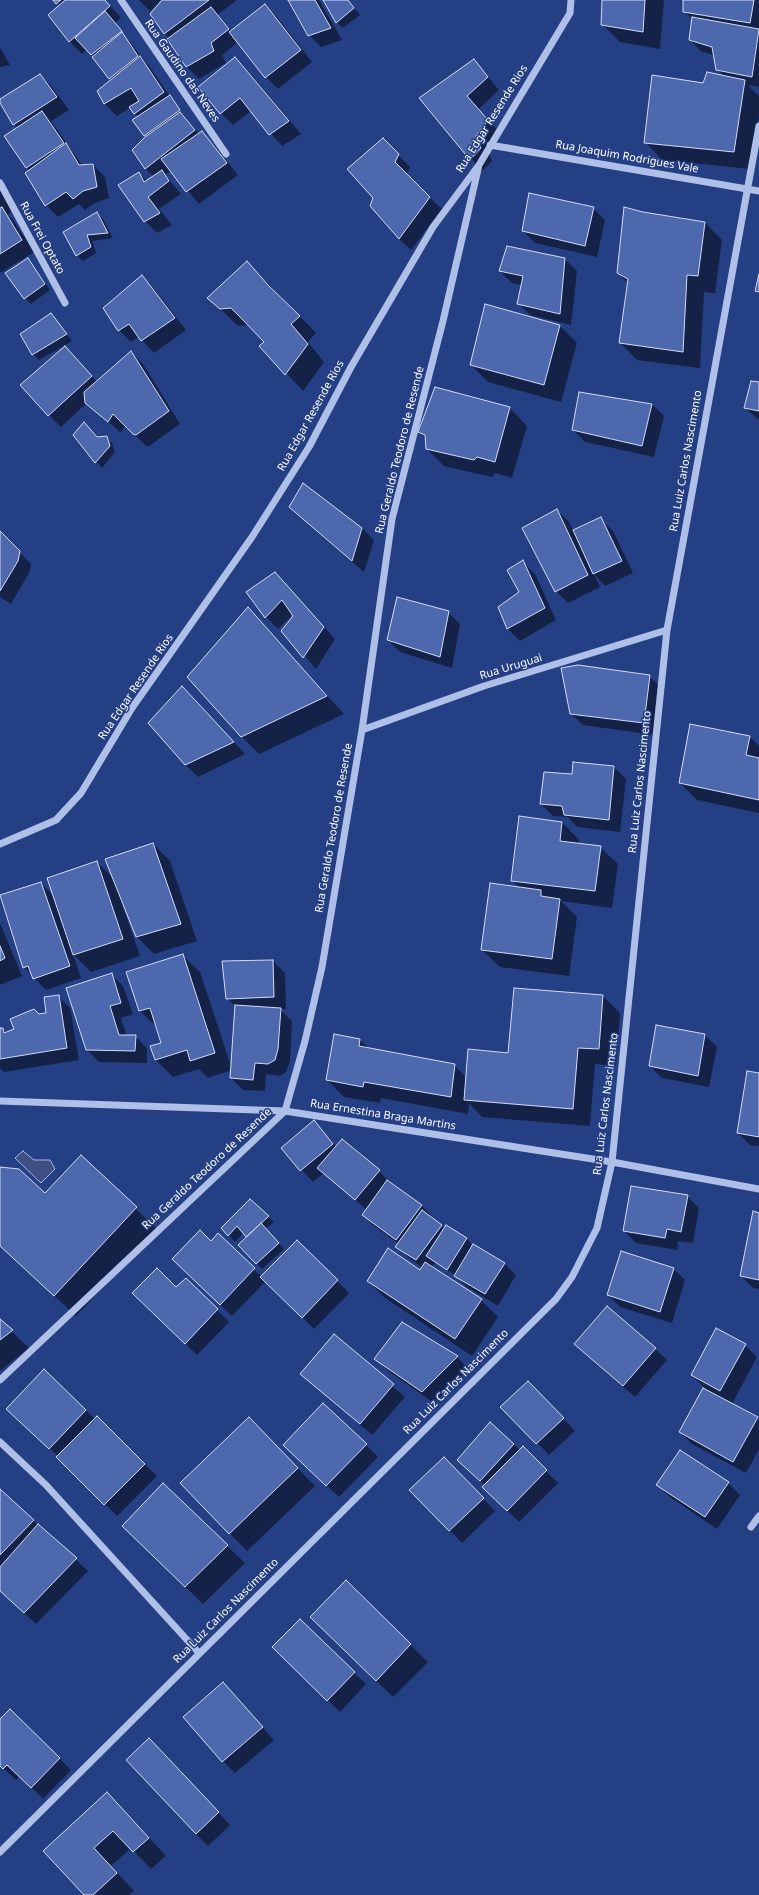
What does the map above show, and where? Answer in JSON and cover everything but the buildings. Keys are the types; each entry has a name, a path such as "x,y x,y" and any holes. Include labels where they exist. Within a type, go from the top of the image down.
{"street":[{"name":"Rua Gaudino das Neves","path":"121,0 226,154"},
{"name":"Rua Edgar Resende Rios","path":"0,844 56,820 81,793 132,708 252,537 309,447 351,367 433,227 479,165 570,13 571,0"},
{"name":"Rua Luiz Carlos Nascimento","path":"0,1852 556,1299 572,1277 597,1228 612,1162 667,630 759,126"},
{"name":"Rua Joaquim Rodrigues Vale","path":"490,145 759,191"},
{"name":"Rua Geraldo Teodoro de Resende","path":"0,1380 285,1111 305,1042 322,967 362,730 392,519 443,321 479,165"},
{"name":"Rua Frei Optato","path":"0,183 65,303"},
{"name":"Rua Uruguai","path":"362,730 484,686 667,630"},
{"name":"Rua Ernestina Braga Martins","path":"0,1101 285,1111 612,1162 759,1189"},
{"path":"0,1442 46,1485 199,1653"},
{"path":"751,1527 759,1516"}],"water":[{"path":"23,1151 34,1160 50,1160 55,1169 41,1183 15,1158"}]}
